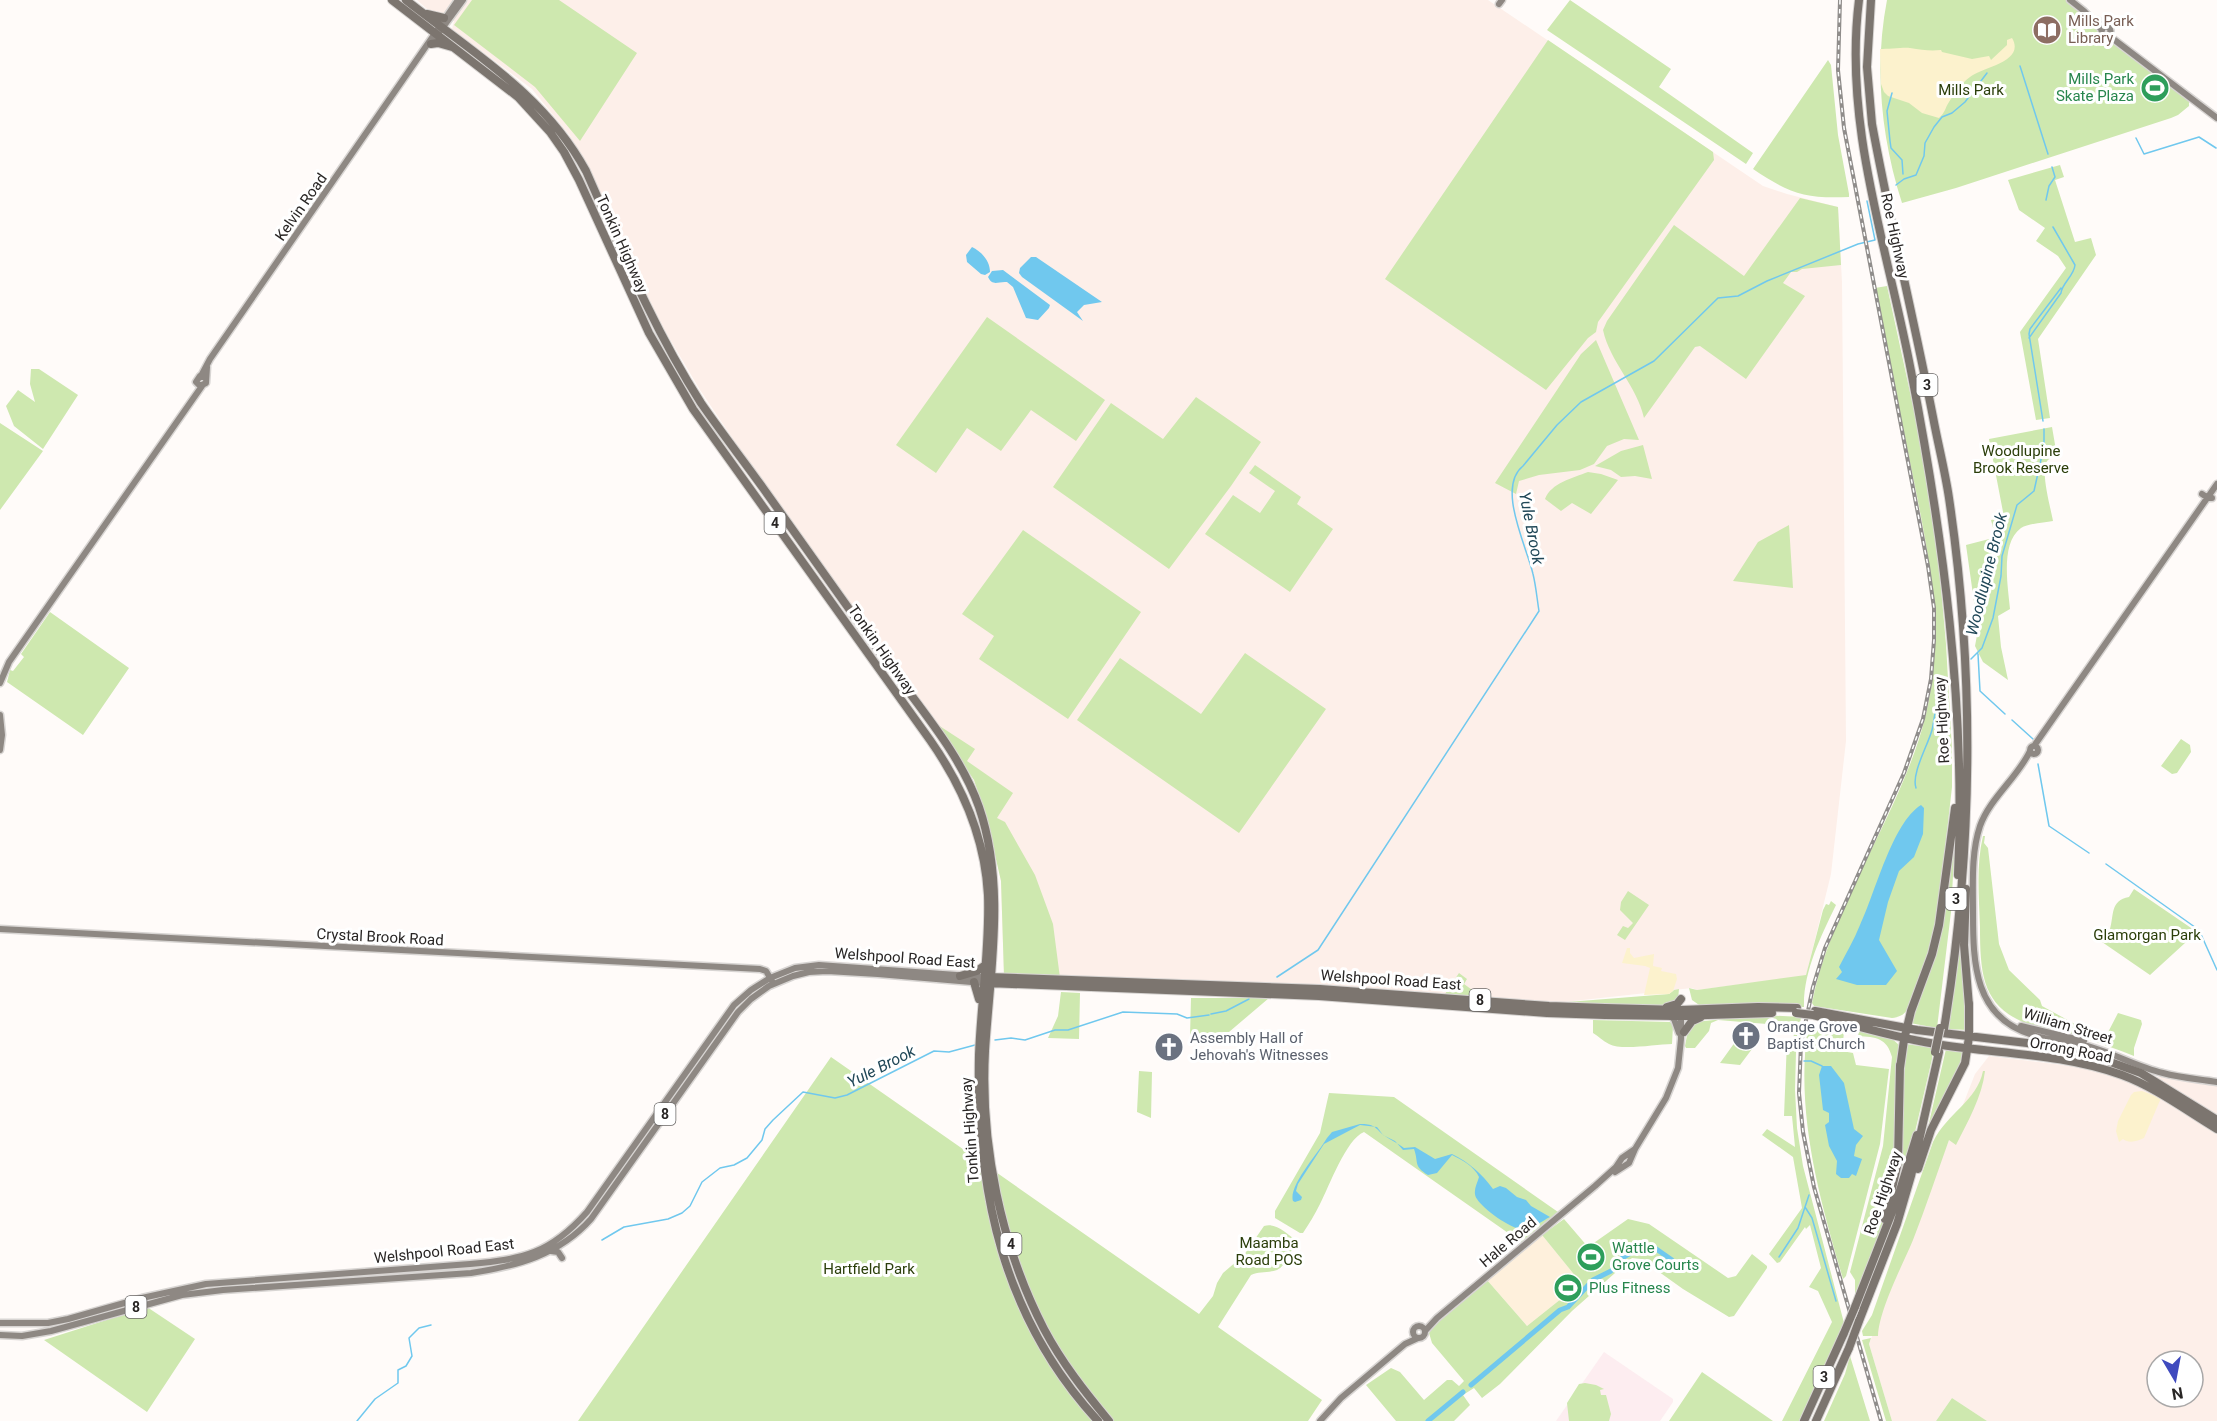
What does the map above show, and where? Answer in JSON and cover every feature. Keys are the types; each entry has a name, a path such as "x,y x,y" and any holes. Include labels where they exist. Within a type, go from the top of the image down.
{"highway":[{"name":"Tonkin Highway","path":"392,0 527,94 556,124 586,171 642,297 690,385 960,767 978,805 990,849 995,908 992,954 982,1015 979,1103 989,1197 1000,1244 1018,1299 1042,1347 1098,1421"},
{"name":"Tonkin Highway","path":"406,0 420,11 453,48 528,106 564,152 579,180 633,302 664,362 687,399 947,765 971,814 983,857 988,897 984,966 990,993 985,1054 986,1109 997,1191 1006,1229 1023,1284 1044,1329 1070,1372 1109,1421"},
{"name":"Roe Highway","path":"1859,0 1855,67 1860,126 1870,185 1911,367 1935,500 1948,600 1958,768 1959,831 1957,893 1943,1030"},
{"name":"Roe Highway","path":"1816,1421 1849,1348 1897,1224 1924,1128 1943,1030 1957,939 1966,833 1967,706 1961,602 1948,497 1872,124 1868,67 1871,0"},
{"path":"420,11 444,18"},
{"path":"431,44 438,43 453,48"},
{"path":"1900,1068 1911,1011 1932,954 1939,925 1952,835 1958,768"},
{"path":"1965,1063 1969,1037 1969,1003 1964,945 1966,833"},
{"path":"992,954 998,974 1003,978"},
{"path":"960,976 977,971 984,966"},
{"name":"Welshpool Road East","path":"987,980 1003,978 1320,992 1624,1009 1706,1016 1797,1011"},
{"name":"Welshpool Road East","path":"987,980 1014,984 1320,992 1547,1013 1670,1016 1758,1007 1814,1013 1907,1028 1943,1030"},
{"path":"974,982 982,1015"},
{"path":"990,993 1014,984"},
{"name":"8","path":"1624,1009 1631,1006 1663,1008 1677,1004 1681,999"},
{"path":"1969,1003 1973,1026 1984,1038"},
{"path":"1888,1025 1904,1020 1911,1011"},
{"name":"Welshpool Road East","path":"1814,1013 1939,1050"},
{"path":"1682,1036 1692,1021 1706,1016"},
{"name":"Orrong Road","path":"1943,1030 1969,1037 2065,1048 2126,1067 2170,1090 2217,1120"},
{"path":"1876,1253 1898,1162 1899,1045 1888,1035"},
{"name":"Orrong Road","path":"1939,1050 1967,1049 2049,1057 2085,1064 2133,1079 2217,1129"},
{"name":"Roe Highway","path":"1804,1421 1855,1307 1898,1197 1939,1050"},
{"path":"1897,1224 1931,1130 1965,1063 1975,1053 1990,1052"},
{"path":"2133,1090 2142,1088 2156,1092"}],"main road":[{"name":"Kelvin Road","path":"414,65 431,44 444,18 458,0"},
{"name":"Kelvin Road","path":"0,682 9,662 104,529 200,386 206,383 203,377 207,364 438,30 463,0"},
{"path":"2072,0 2116,41 2217,118"},
{"name":"William Street","path":"2034,750 2068,698 2091,672 2186,536 2217,484"},
{"name":"William Street","path":"2217,490 2168,551 2114,629 2079,685 1994,805 1980,838 1976,887 1977,960 1981,980 1988,996 1999,1011 2025,1028 2080,1039 2162,1070 2217,1082"},
{"name":"William Street","path":"2168,551 2186,536"},
{"name":"William Street","path":"2114,629 2130,614"},
{"path":"0,715 2,735 0,750"},
{"name":"Crystal Brook Road","path":"0,929 760,969 766,971 770,982"},
{"name":"Welshpool Road East","path":"0,1335 22,1336 51,1331 182,1295 493,1262 535,1253 560,1238 586,1212 734,1005 770,982 795,969 819,965 864,967 987,980"},
{"name":"Welshpool Road East","path":"0,1323 68,1320 161,1293 206,1284 489,1270 531,1260 551,1251 576,1235 604,1202 738,1012 770,982 827,971 974,982 987,980"},
{"name":"Hale Road","path":"1423,1329 1625,1161 1635,1149 1666,1098 1678,1068 1683,1013"},
{"path":"1670,1016 1674,1019 1682,1036"},
{"path":"567,1250 576,1235"},
{"path":"551,1251 558,1252 562,1258"},
{"path":"1320,1421 1341,1398 1416,1335 1424,1336 1423,1329 1416,1328 1416,1335"}],"shaded area":[{"path":"417,0 1488,0 1763,186 1838,207 1842,282 1846,741 1831,874 1806,976 1697,990 1692,988 1555,1003 1004,976 1001,881 994,841 974,780 758,476 700,390 659,321 598,187 570,136 532,89 452,29 454,21 427,9"},
{"path":"1989,1056 2186,1080 2217,1086 2217,1421 1987,1421 1952,1398 1936,1421 1892,1421 1869,1344 1975,1074"},
{"path":"1542,1235 1581,1283 1527,1326 1487,1280"},
{"path":"1604,1352 1673,1399 1660,1421 1556,1421"}],"green space":[{"path":"472,0 559,0 637,53 580,141 535,87 454,25"},
{"path":"1570,0 1671,69 1659,87 1753,153 1746,164 1547,30"},
{"name":"Mills Park","path":"1887,0 2068,0 2086,14 2101,34 2189,100 2189,106 2171,118 1956,188 1902,203 1889,153 1880,77"},
{"path":"1548,40 1713,152 1714,160 1598,322 1596,332 1588,338 1546,390 1385,279"},
{"path":"1828,60 1831,65 1838,135 1849,197 1820,197 1798,193 1777,184 1753,169"},
{"name":"Woodlupine Brook Reserve","path":"2060,165 2064,177 2055,180 2075,242 2091,238 2096,255 2038,339 2050,418 2036,420 2020,332 2066,268 2058,256 2036,241 2045,228 2019,210 2008,180"},
{"path":"1800,198 1838,207 1841,265 1791,272 1783,283 1805,296 1746,379 1700,346 1695,347 1644,418 1636,395 1611,353 1603,330 1674,225 1744,276"},
{"path":"1887,286 1924,457 1937,543 1952,750 1952,787 1938,911 1931,946 1910,1006 1902,1015 1892,1018 1814,1006 1812,1003 1833,935 1893,805 1919,739 1928,704 1933,669 1935,634 1933,600 1924,532 1875,288"},
{"path":"987,317 1105,400 1076,441 1031,410 1001,451 967,428 936,473 896,445"},
{"path":"1596,340 1639,440 1624,439 1607,446 1594,464 1580,470 1539,475 1519,481 1516,494 1495,483 1581,354"},
{"path":"31,369 39,369 78,395 43,449 14,426 6,406 18,390 35,402 30,384"},
{"path":"1196,397 1261,442 1169,569 1053,487 1111,403 1163,439"},
{"path":"0,423 43,451 0,510"},
{"name":"Woodlupine Brook Reserve","path":"2052,427 2057,456 2048,460 2045,471 2046,489 2053,521 2021,528 2014,535 2008,554 2007,578 2010,609 1998,616 2001,647 2008,680 1983,662 1975,646 1978,630 1966,545 1993,538 1995,535 1991,520 2004,517 1989,439"},
{"path":"1643,445 1652,479 1635,476 1621,477 1611,470 1595,466 1621,451"},
{"path":"1255,465 1301,497 1297,504 1333,529 1290,592 1205,534 1233,495 1260,513 1275,491 1249,473"},
{"path":"1588,472 1618,480 1591,514 1572,503 1561,511 1545,499 1557,485"},
{"path":"1789,525 1793,588 1733,581 1758,542"},
{"path":"1023,530 1141,612 1068,719 979,659 994,636 962,614"},
{"path":"50,612 129,668 83,735 7,682 10,670 13,671 24,657 21,654"},
{"path":"1245,653 1326,709 1239,833 1077,720 1120,658 1201,714"},
{"path":"935,723 975,749 967,761 1013,793 997,818 1005,822 1035,875 1053,924 1060,978 1004,976 1001,881 986,816 974,780"},
{"path":"2181,739 2190,745 2191,752 2177,773 2172,774 2161,766"},
{"path":"1957,803 1951,912 1937,1028 1910,1023 1935,951"},
{"path":"1983,836 1985,836 1984,843 1988,848 1999,944 2009,970 2040,1000 2042,1006 2104,1040 2118,1013 2141,1020 2134,1056 2087,1039 2048,1031 2023,1022 2008,1014 1997,1004 1984,979 1980,946 1978,881"},
{"path":"1964,885 1961,962 1968,1030 1948,1029 1957,968"},
{"name":"Glamorgan Park","path":"2134,889 2197,932 2150,975 2102,942 2109,931 2116,905 2119,901 2129,897"},
{"path":"1628,891 1649,905 1625,940 1617,935 1623,926 1628,928 1633,923 1620,910 1621,902"},
{"path":"1831,901 1836,905 1810,968 1804,994 1804,1007 1702,1007 1692,1000 1689,988 1697,990 1806,975 1823,910"},
{"path":"1459,973 1467,979 1464,984 1479,995 1477,997 1445,994"},
{"path":"1679,989 1678,999 1670,1005 1658,1007 1555,1003 1669,994"},
{"path":"1061,992 1080,993 1079,1039 1048,1038 1058,1016"},
{"path":"1191,998 1269,998 1229,1032 1211,1033 1206,1037 1190,1037"},
{"path":"1762,1015 1801,1017 1796,1052 1797,1128 1803,1166 1844,1323 1799,1421 1782,1421 1832,1322 1818,1291 1809,1287 1821,1268 1810,1225 1806,1229 1805,1227 1780,1262 1777,1263 1769,1254 1802,1208 1793,1157 1762,1135 1767,1129 1795,1147 1792,1116 1784,1116 1787,1040 1793,1041 1794,1033 1766,1030 1767,1024 1718,1020 1711,1023 1709,1031 1695,1048 1685,1046 1688,1030 1695,1022"},
{"path":"1593,1020 1670,1022 1673,1025 1672,1044 1615,1046 1593,1033"},
{"path":"1808,1026 1844,1032 1842,1051 1853,1053 1856,1065 1889,1069 1880,1144 1846,1276 1843,1279 1818,1186 1807,1122 1805,1058"},
{"path":"1859,1031 1888,1035 1899,1045 1895,1183 1876,1253 1855,1307 1855,1280 1850,1272 1883,1146 1892,1057 1884,1042 1875,1038 1858,1036"},
{"path":"1738,1038 1752,1049 1740,1065 1720,1063"},
{"path":"1906,1044 1933,1048 1915,1132 1895,1195 1903,1139 1902,1072"},
{"path":"1946,1049 1964,1052 1957,1074 1922,1153"},
{"name":"Hartfield Park","path":"831,1057 1199,1314 1213,1296 1223,1273 1244,1255 1264,1226 1277,1227 1297,1241 1280,1268 1251,1275 1218,1327 1322,1400 1308,1421 578,1421"},
{"path":"1139,1071 1152,1072 1151,1118 1137,1112"},
{"path":"1985,1071 1981,1090 1970,1118 1956,1145 1949,1140 1913,1240 1882,1314 1878,1336 1863,1336 1862,1331 1872,1315 1933,1142 1946,1123 1975,1091"},
{"path":"1329,1093 1394,1097 1558,1212 1521,1242 1364,1132 1357,1136 1345,1153 1314,1215 1303,1233 1300,1233 1275,1218 1275,1211 1320,1133"},
{"path":"1564,1219 1588,1247 1628,1219 1649,1224 1728,1278 1736,1276 1752,1254 1767,1268 1734,1316 1729,1317 1683,1289 1641,1259 1632,1258 1572,1311 1500,1384 1482,1398 1474,1388 1463,1395 1470,1405 1454,1421 1396,1421 1366,1385 1391,1368 1400,1372 1424,1400 1447,1380 1452,1380 1459,1386 1464,1381 1432,1343 1429,1333 1440,1317 1487,1280 1527,1326 1581,1283 1542,1235"},
{"path":"147,1307 195,1339 147,1412 44,1340"},
{"path":"1871,1338 1869,1344 1892,1421 1886,1421 1862,1340"},
{"path":"1850,1356 1870,1421 1824,1421 1845,1374"},
{"path":"1702,1372 1773,1421 1669,1421"},
{"path":"1585,1383 1604,1389 1600,1390 1601,1395 1606,1395 1611,1414 1609,1421 1569,1421 1567,1403 1579,1384"},
{"path":"1952,1398 1987,1421 1936,1421"}],"sand":[{"path":"2012,38 2015,46 2013,53 2001,63 1967,79 1939,118 1922,113 1909,103 1888,96 1884,92 1881,84 1880,49 1941,50 1972,59 1989,56 1991,60 2007,45 2007,40"},
{"path":"1627,948 1630,948 1630,953 1634,958 1654,954 1653,966 1662,968 1661,971 1676,974 1677,979 1673,991 1669,994 1644,995 1650,968 1622,963"},
{"path":"2142,1091 2161,1098 2144,1138 2131,1142 2123,1139 2119,1142 2116,1131 2118,1121 2131,1095"}],"water":[{"path":"972,247 979,251 987,261 990,272 985,275 967,262 966,255"},
{"path":"1031,257 1036,257 1102,302 1084,305 1077,312 1083,321 1022,277 1019,273 1020,268"},
{"path":"1003,270 1050,305 1038,320 1026,318 1013,287 1007,282 994,283 988,277 992,271"},
{"path":"1921,805 1924,808 1923,834 1914,857 1899,871 1888,902 1879,940 1897,971 1886,985 1857,985 1836,979 1842,972 1839,967 1858,931 1893,843 1901,827"},
{"path":"1822,1066 1831,1066 1844,1083 1854,1129 1863,1136 1856,1145 1854,1156 1862,1159 1856,1176 1852,1174 1849,1178 1841,1178 1836,1174 1837,1161 1829,1146 1825,1125 1829,1122 1829,1113 1823,1110 1819,1075"},
{"path":"1360,1124 1374,1127 1360,1125 1324,1144 1298,1184 1296,1191 1302,1197 1301,1200 1293,1201 1299,1178 1332,1132"},
{"path":"1397,1143 1404,1148 1415,1147 1435,1159 1452,1154 1475,1169 1493,1189 1500,1186 1506,1188 1550,1217 1528,1228 1513,1227 1492,1213 1477,1199 1475,1191 1479,1177 1467,1164 1452,1155 1437,1173 1428,1175 1418,1167 1414,1149 1403,1150"}],"waterway":[{"name":"Woodlupine Brook","path":"2020,66 2048,154"},
{"name":"Yule Brook","path":"1896,185 1916,175 1924,156 1925,143 1934,127 1942,117 1952,113 1965,102 1987,73"},
{"path":"1892,93 1887,111 1890,141 1891,148 1902,160 1903,174"},
{"path":"2136,138 2144,154 2199,137 2216,148"},
{"name":"Woodlupine Brook","path":"2046,200 2049,186 2055,177 2052,167"},
{"name":"Yule Brook","path":"1277,977 1318,950 1539,611 1533,574 1513,502 1512,488 1515,476 1557,425 1581,402 1654,361 1718,298 1738,296 1767,281 1858,244 1875,240 1867,201"},
{"name":"Woodlupine Brook","path":"2029,338 2061,293 2075,265 2053,227"},
{"name":"Woodlupine Brook","path":"2043,421 2029,334 2030,329 2061,288"},
{"name":"Woodlupine Brook","path":"1971,659 1982,648 1993,618 2001,576 2002,556 2017,505 2034,491 2044,446 2044,429"},
{"path":"1978,654 1980,691 2005,714"},
{"name":"Woodlupine Brook","path":"1916,788 1918,767 1932,730 1940,690 1946,681"},
{"path":"2012,720 2033,739"},
{"path":"2038,764 2049,826 2089,853"},
{"path":"2106,864 2199,930 2217,970"},
{"name":"Yule Brook","path":"1211,1014 1226,1011 1249,999"},
{"name":"Yule Brook","path":"995,1040 1011,1038 1025,1040 1055,1030 1068,1030 1123,1012 1177,1014 1187,1018 1209,1015"},
{"name":"Yule Brook","path":"602,1240 624,1227 668,1219 682,1213 690,1206 702,1182 720,1168 734,1165 747,1158 762,1140 765,1129 803,1092 835,1098 847,1095 934,1051 949,1052 975,1045"},
{"path":"1804,1061 1811,1061 1822,1066"},
{"name":"Woodlupine Brook","path":"1779,1257 1798,1228 1809,1195"},
{"path":"1805,1207 1812,1218 1836,1301"},
{"name":"Woodlupine Brook","path":"1471,1385 1560,1310 1568,1307 1593,1280 1611,1271 1622,1258 1639,1248 1652,1246 1672,1260"},
{"path":"357,1421 375,1399 398,1383 398,1370 406,1366 412,1356 409,1338 419,1328 431,1325"},
{"name":"Woodlupine Brook","path":"1428,1421 1463,1392"}],"railway":[{"path":"1840,0 1838,70 1844,128 1928,566 1934,608 1931,679 1923,719 1904,773 1825,948 1813,987 1801,1044 1799,1093 1803,1132 1814,1187 1881,1421"}],"place":[{"name":"Mills Park Library","path":"2047,30"},
{"name":"Mills Park Skate Plaza","path":"2155,88"},
{"name":"Orange Grove Baptist Church","path":"1746,1036"},
{"name":"Assembly Hall of Jehovah's Witnesses","path":"1169,1047"},
{"name":"Wattle Grove Courts","path":"1591,1257"},
{"name":"Plus Fitness","path":"1568,1288"}],"park label":[{"name":"Maamba Road POS","path":"1269,1252"}]}
